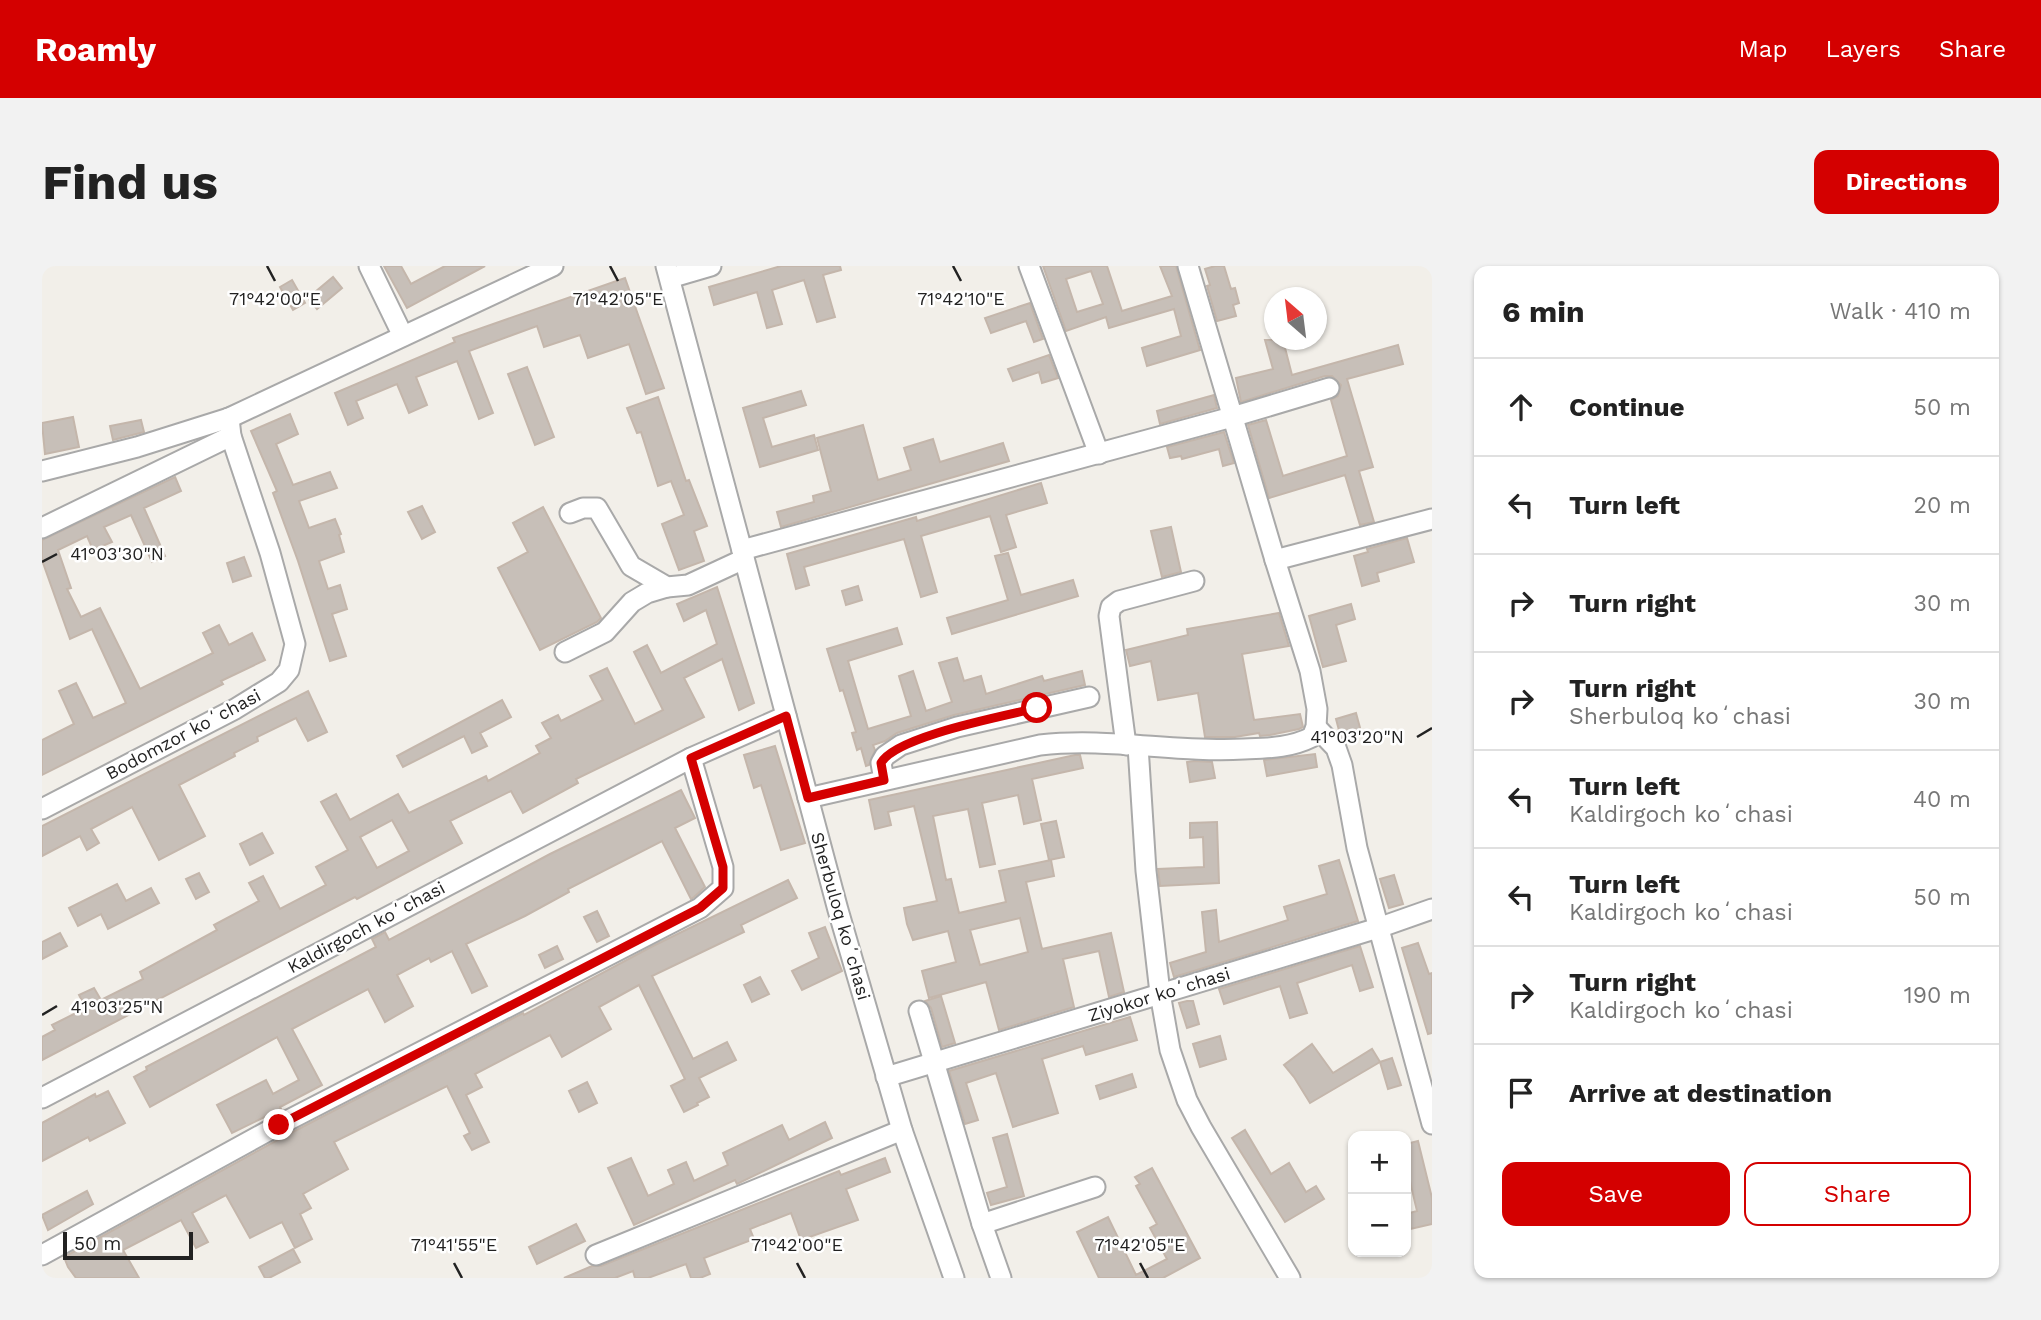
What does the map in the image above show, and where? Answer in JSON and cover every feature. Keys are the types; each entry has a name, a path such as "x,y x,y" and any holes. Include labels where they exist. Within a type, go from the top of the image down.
{"street":[{"path":"369,266 403,336"},
{"path":"42,528 403,336 552,266"},
{"path":"668,272 711,266"},
{"path":"1029,266 1099,454"},
{"path":"808,798 1040,744 1072,741 1204,750 1287,747 1312,737 1316,727 1317,709 1310,671 1188,266"},
{"name":"Sherbuloq koʻchasi","path":"668,272 808,798 886,1077 954,1278"},
{"path":"565,652 605,632 622,610 648,593 667,587 688,585 743,555 1329,388"},
{"path":"42,471 230,427"},
{"name":"Bodomzor koʻchasi","path":"42,808 235,709 279,682 289,670 295,644 270,553 230,427"},
{"path":"570,513 583,508 597,508 631,566 667,587"},
{"path":"1275,560 1432,519"},
{"path":"1194,581 1119,601 1111,607 1109,616 1132,746 1160,993 1170,1050 1187,1100 1290,1278"},
{"path":"884,780 881,763 885,756 901,746 957,727 1089,697"},
{"name":"Kaldirgoch koʻchasi","path":"42,1098 691,758 786,716"},
{"path":"1316,727 1336,748 1342,765 1357,848 1432,1124"},
{"path":"42,1255 291,1118 700,908 723,888 723,867 691,758"},
{"name":"Ziyokor koʻchasi","path":"886,1077 1378,928 1432,909"},
{"path":"919,1011 982,1224 1001,1278"},
{"path":"596,1255 902,1130"},
{"path":"982,1224 1095,1187"}],"building":[{"path":"384,266 401,266 411,284 445,266 485,266 407,308"},
{"path":"781,266 840,266 841,270 823,275 835,317 817,322 804,280 772,290 782,324 767,328 757,292 714,305 709,287"},
{"path":"1043,266 1107,266 1122,311 1172,296 1160,266 1176,266 1200,350 1147,366 1142,348 1181,336 1174,309 1109,328 1106,317 1066,331","holes":["1091,271 1103,304 1077,312 1066,279"]},
{"path":"1224,266 1231,289 1235,288 1239,303 1233,305 1236,316 1217,321 1205,269"},
{"path":"333,277 342,288 317,309 308,298"},
{"path":"625,278 664,388 646,394 629,344 588,358 580,335 544,347 537,326 469,351 493,413 479,419 457,361 416,377 427,405 409,413 397,384 356,401 363,418 348,425 335,393 455,342 453,338"},
{"path":"292,280 305,303 293,310 280,287"},
{"path":"1030,303 1043,339 1034,342 1026,321 991,333 985,318"},
{"path":"1398,345 1403,364 1347,379 1373,467 1359,471 1374,522 1360,525 1345,475 1269,498 1248,425 1266,420 1283,476 1347,456 1331,400 1338,396 1341,385 1332,376 1241,402 1236,378 1273,369 1268,350 1286,350 1292,375"},
{"path":"1049,355 1058,378 1042,383 1039,372 1013,381 1008,369"},
{"path":"527,367 554,437 535,445 508,374"},
{"path":"801,391 806,405 763,418 772,447 814,435 818,450 760,467 743,408"},
{"path":"1214,395 1217,408 1160,424 1157,411"},
{"path":"658,397 686,481 689,480 707,526 694,531 704,561 679,570 662,524 684,515 671,481 658,486 641,432 637,433 627,408"},
{"path":"290,414 298,434 276,444 293,485 330,472 337,488 299,501 309,528 335,519 341,534 339,535 344,552 319,561 328,589 340,585 347,609 332,614 346,656 330,661 273,493 277,491 251,431"},
{"path":"73,417 79,447 45,454 42,423"},
{"path":"141,420 144,432 113,440 110,426"},
{"path":"863,425 878,480 911,470 904,448 933,439 940,462 1003,443 1009,461 781,527 777,512 814,502 813,496 831,491 817,438"},
{"path":"1224,432 1234,463 1223,466 1219,449 1182,459 1181,456 1170,458 1167,447"},
{"path":"175,477 181,491 144,508 165,556 152,562 131,515 104,527 112,542 93,550 87,536 58,550 71,588 67,589 81,617 100,608 140,689 213,653 203,633 219,625 229,645 252,633 265,660 42,775 42,740 74,724 59,691 76,683 93,718 126,703 92,629 70,639 42,560 42,540"},
{"path":"1041,483 1047,503 1006,515 1016,547 1001,552 990,516 921,536 937,592 921,597 904,539 804,567 809,585 796,589 787,554 916,517 917,521"},
{"path":"422,506 435,532 422,539 408,512"},
{"path":"543,507 601,618 540,650 498,568 528,552 513,523"},
{"path":"1171,527 1181,572 1162,577 1151,531"},
{"path":"1407,538 1414,562 1377,573 1379,581 1362,586 1354,556 1368,552 1367,549"},
{"path":"1008,553 1021,595 1073,580 1078,596 952,634 947,618 1008,600 995,556"},
{"path":"244,557 251,576 233,582 227,563"},
{"path":"858,586 862,600 846,605 842,591"},
{"path":"717,587 754,703 739,710 722,659 684,678 704,717 576,779 578,783 523,813 511,791 450,821 462,843 42,1060 42,1037 55,1030 52,1025 86,1008 79,995 94,988 101,1000 143,979 140,972 217,930 214,925 259,901 249,883 263,876 280,909 326,885 316,867 348,850 321,802 336,794 350,820 398,794 409,813 486,776 488,781 540,753 536,746 551,738 542,723 558,715 561,721 603,700 590,676 607,668 635,724 663,710 634,652 647,645 661,673 717,644 706,610 684,621 677,604","holes":["392,820 409,851 377,868 360,837"]},
{"path":"1351,604 1355,619 1336,625 1346,661 1323,667 1309,616"},
{"path":"1279,613 1289,646 1242,654 1254,720 1300,714 1303,727 1299,729 1260,736 1259,733 1235,737 1205,737 1198,693 1158,700 1151,661 1130,666 1126,650 1188,635 1187,629"},
{"path":"897,628 902,644 848,661 868,729 911,716 899,676 913,671 926,711 952,702 939,663 957,658 964,681 981,676 986,694 1042,676 1044,681 1082,671 1085,685 954,715 897,733 873,745 875,750 869,765 866,766 861,748 857,750 852,733 856,732 827,649"},
{"path":"308,691 327,732 308,741 296,718 257,737 258,741 234,753 235,756 179,785 205,836 159,860 132,807 91,829 99,843 87,850 80,836 42,856 42,826"},
{"path":"502,700 511,717 480,733 487,746 472,753 464,736 403,767 397,756"},
{"path":"1356,713 1362,735 1345,740 1340,734 1336,719"},
{"path":"775,746 805,843 781,850 761,785 754,788 744,755"},
{"path":"1315,754 1317,767 1267,776 1264,760"},
{"path":"1080,755 1083,768 1032,779 1041,820 1024,824 1018,795 982,803 995,864 980,867 968,809 933,816 946,880 951,879 959,913 1006,902 999,871 1051,860 1054,876 1026,882 1042,949 1111,933 1124,992 1109,997 1099,951 1063,959 1074,1007 999,1030 986,982 929,998 922,971 956,962 948,931 913,940 907,924 904,908 937,901 914,806 888,812 891,825 875,829 869,800","holes":["1020,918 1028,952 980,965 970,930"]},
{"path":"1187,762 1212,762 1215,778 1190,782"},
{"path":"681,790 695,818 675,828 705,887 691,899 662,841 568,889 569,892 525,916 466,944 487,986 472,993 452,951 431,962 429,958 397,975 413,1006 385,1022 368,989 292,1029 322,1085 280,1107 281,1109 232,1133 217,1105 266,1080 273,1094 299,1080 277,1037 150,1107 134,1077 147,1070 146,1067 376,947 372,939 385,932 389,940 550,854"},
{"path":"1056,821 1064,857 1049,860 1041,824"},
{"path":"1217,822 1219,883 1160,886 1158,869 1204,867 1203,837 1190,838 1190,823"},
{"path":"262,833 273,853 250,865 240,844"},
{"path":"1339,860 1358,921 1174,977 1170,963 1206,952 1202,912 1216,910 1219,942 1288,920 1284,907 1327,894 1319,866"},
{"path":"199,873 209,892 196,899 186,879"},
{"path":"1394,875 1403,904 1389,908 1380,879"},
{"path":"788,880 797,898 741,925 744,932 652,976 693,1059 727,1042 736,1060 699,1078 709,1097 697,1103 698,1105 684,1112 671,1086 685,1079 639,985 599,1007 611,1029 562,1057 550,1035 475,1074 482,1087 466,1095 489,1142 472,1150 464,1136 470,1133 447,1086 334,1142 348,1169 303,1194 311,1208 300,1214 312,1239 295,1248 282,1222 250,1238 226,1195 192,1213 208,1242 196,1248 181,1220 123,1250 139,1278 76,1278 68,1267 64,1257 285,1136 523,1013 524,1015 651,947"},
{"path":"117,884 126,901 151,888 159,903 108,929 101,914 78,926 69,908"},
{"path":"597,911 609,936 597,942 584,917"},
{"path":"825,927 842,971 802,990 792,971 819,958 809,933"},
{"path":"60,933 67,946 42,959 42,942"},
{"path":"1418,943 1429,974 1432,973 1432,1033 1428,1034 1402,948"},
{"path":"557,946 563,959 545,968 539,955"},
{"path":"1360,946 1373,987 1360,991 1352,965 1297,983 1307,1013 1290,1018 1280,986 1224,1004 1219,989"},
{"path":"760,977 769,994 752,1002 744,985"},
{"path":"941,996 955,1043 942,1047 931,1008 925,1001"},
{"path":"1193,1001 1199,1024 1187,1028 1179,1003"},
{"path":"1130,1017 1137,1040 1086,1055 1083,1046 1042,1059 1058,1113 1013,1127 996,1073 966,1083 978,1120 965,1124 949,1071"},
{"path":"1220,1036 1226,1059 1200,1067 1193,1044"},
{"path":"1312,1044 1333,1073 1372,1049 1380,1062 1310,1103 1284,1065"},
{"path":"1392,1058 1401,1085 1388,1089 1380,1062"},
{"path":"1132,1074 1136,1087 1100,1099 1096,1086"},
{"path":"587,1082 597,1103 579,1112 569,1091"},
{"path":"108,1091 125,1123 90,1141 88,1137 42,1161 42,1123 95,1094 96,1097"},
{"path":"825,1122 832,1138 737,1184 735,1180 634,1225 608,1168 631,1158 648,1196 674,1184 668,1170 686,1162 694,1181 728,1165 723,1153 782,1125 789,1140"},
{"path":"1245,1130 1271,1174 1289,1163 1306,1192 1316,1186 1324,1199 1285,1222 1232,1138"},
{"path":"1007,1134 1024,1196 991,1205 987,1193 1007,1187 993,1138"},
{"path":"1418,1141 1432,1198 1432,1224 1411,1229 1411,1213 1417,1211 1411,1185 1411,1143"},
{"path":"885,1158 890,1172 846,1189 858,1220 801,1240 791,1213 750,1229 754,1239 704,1258 710,1274 700,1278 691,1278 686,1264 648,1278 635,1278 633,1271 615,1278 564,1278 592,1266 601,1266 839,1171 841,1175"},
{"path":"1152,1168 1200,1258 1163,1278 1099,1278 1077,1232 1108,1217 1136,1275 1167,1259 1150,1228 1157,1224 1136,1186 1140,1184 1135,1177"},
{"path":"87,1191 93,1204 48,1230 42,1215"},
{"path":"576,1224 585,1241 537,1264 529,1247"},
{"path":"293,1249 300,1262 265,1278 259,1267"}],"route":[{"path":"279,1125 700,908 723,888 723,867 691,758 786,716 808,798 884,780 881,763 885,756 901,746 957,727 1037,708"}]}
